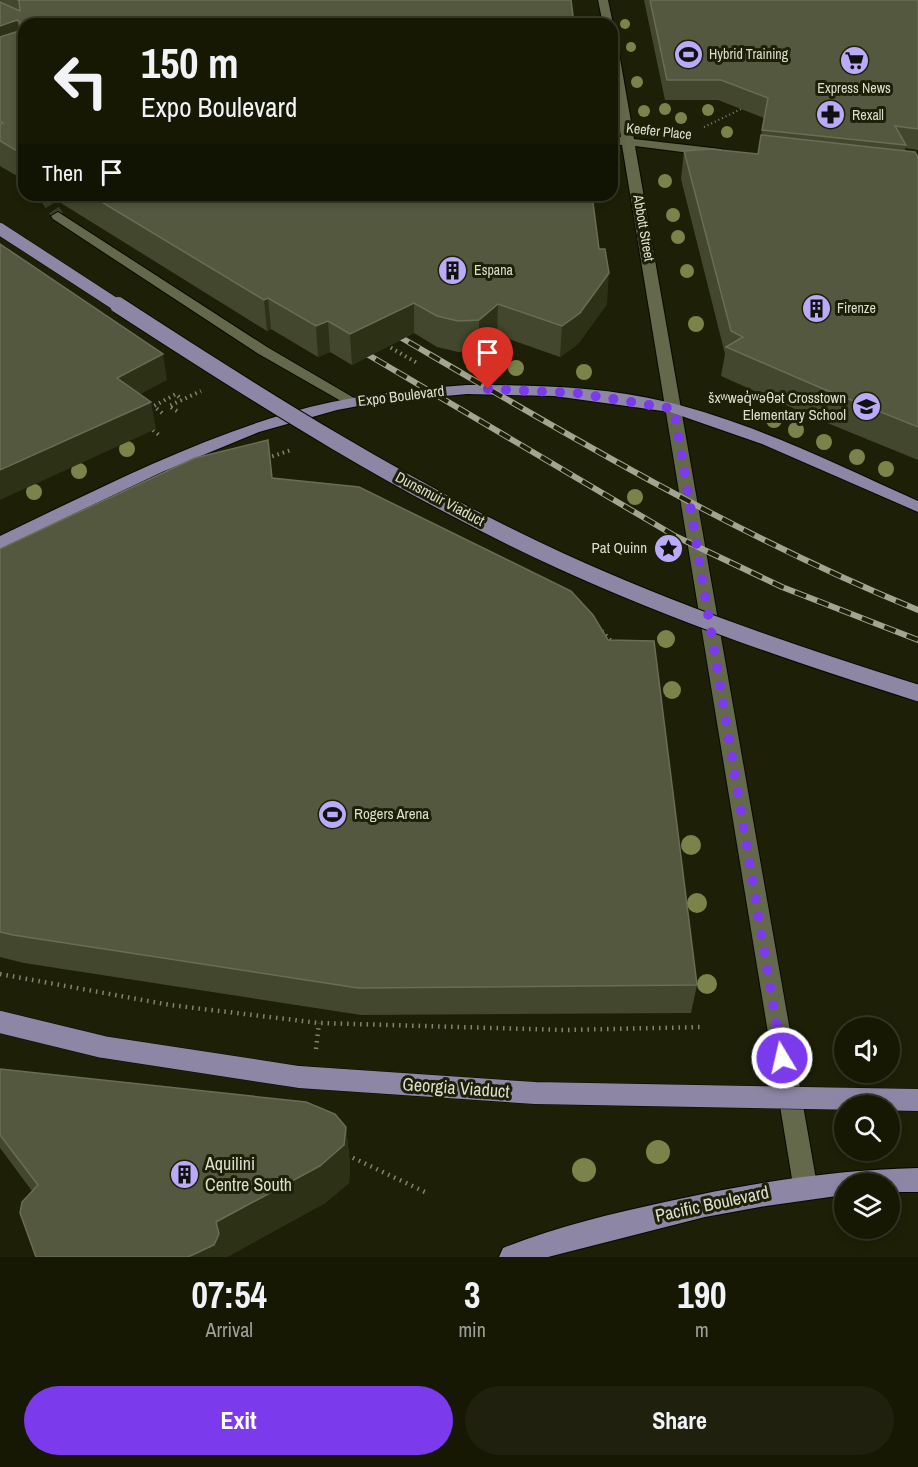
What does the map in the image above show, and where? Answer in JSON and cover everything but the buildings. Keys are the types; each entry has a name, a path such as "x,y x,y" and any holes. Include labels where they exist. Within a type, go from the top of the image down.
{"main road":[{"name":"Dunsmuir Viaduct","path":"0,229 354,453 511,537 654,603 821,663 918,693"},
{"name":"Expo Boulevard","path":"0,543 231,437 307,412 353,402 440,391 512,389 576,393 674,409 768,441 918,507"},
{"name":"Georgia Viaduct","path":"0,1022 103,1047 299,1077 535,1093 918,1100"},
{"name":"Pacific Boulevard","path":"512,1257 589,1231 805,1185 861,1180 918,1180"}],"street":[{"path":"603,0 607,18"},
{"name":"Abbott Street","path":"618,79 805,1185"},
{"name":"Keefer Place","path":"618,141 729,153"},
{"path":"58,216 262,350 353,402"}],"path":[{"path":"700,129 741,109"},
{"path":"379,341 417,363"},
{"path":"177,411 169,406 201,391"},
{"path":"162,413 154,406 176,394 182,400"},
{"path":"153,430 159,435"},
{"path":"260,461 291,450"},
{"path":"596,625 617,648"},
{"path":"0,974 170,1005 319,1023 564,1030 703,1027"},
{"path":"316,1044 319,1023"},
{"path":"341,1152 425,1192"}],"tunnel":[{"path":"48,201 58,216"}],"railway":[{"path":"388,330 583,443 714,515 849,580 918,610"},
{"path":"355,347 675,536 782,587 918,640"}],"place":[{"name":"Hybrid Training","path":"688,54"},
{"name":"Express News","path":"854,61"},
{"name":"Rexall","path":"831,115"},
{"name":"Espana","path":"453,270"},
{"name":"Firenze","path":"816,308"},
{"name":"šxʷwəq̓ʷəθət Crosstown Elementary School","path":"867,407"},
{"name":"Pat Quinn","path":"668,548"},
{"name":"Rogers Arena","path":"333,814"},
{"name":"Aquilini Centre South","path":"184,1174"}],"route":[{"path":"488,389 576,393 674,409 782,1058"}]}
